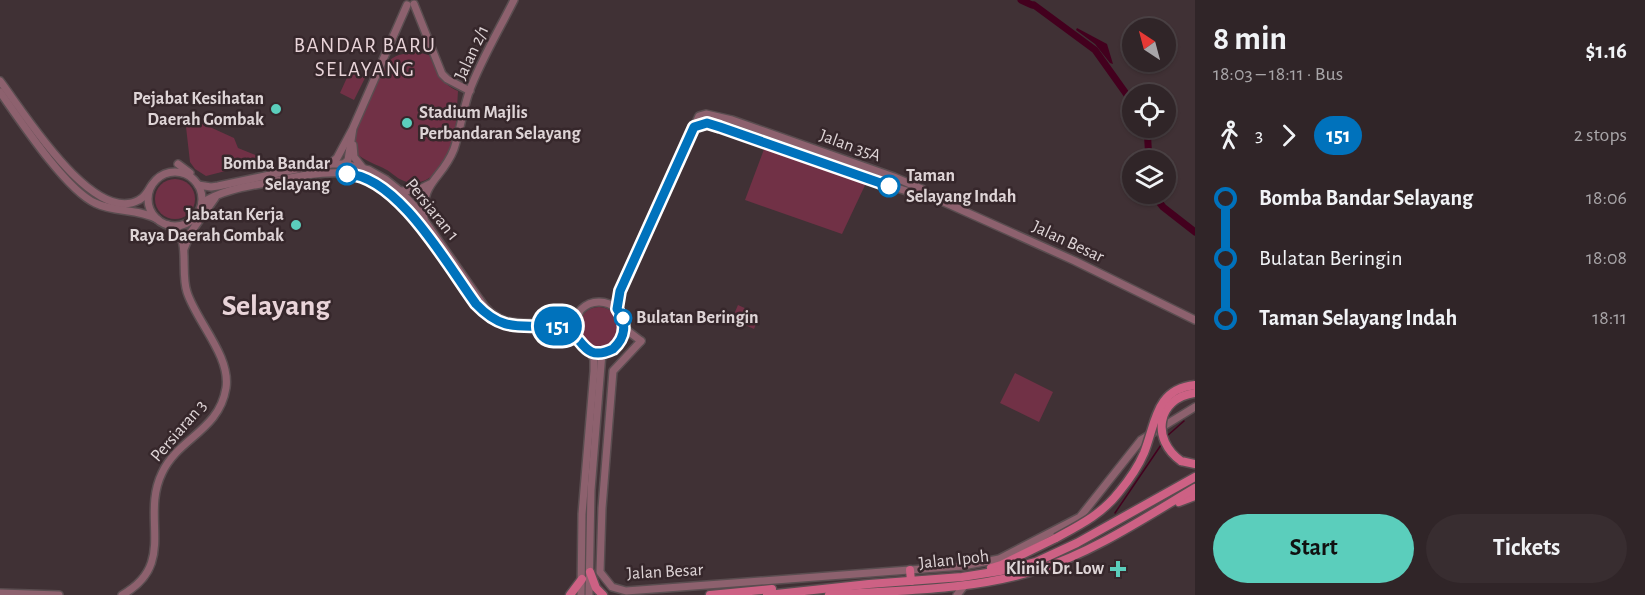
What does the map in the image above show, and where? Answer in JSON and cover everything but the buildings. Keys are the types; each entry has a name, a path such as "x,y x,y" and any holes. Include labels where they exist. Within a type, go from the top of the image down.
{"highway":[{"path":"928,580 995,567 1056,538 1091,518 1114,498 1140,461 1163,401 1173,392 1195,385"},
{"path":"1195,393 1182,396 1174,401 1162,419 1164,442 1171,453 1181,460 1195,464"},
{"name":"Jalan Ipoh","path":"767,595 928,580 1000,571 1036,562 1077,543 1195,477"},
{"name":"Jalan Ipoh","path":"830,595 948,588 990,582 1039,569 1084,551 1195,488"},
{"path":"1153,513 1195,496"},
{"path":"910,570 911,581"},
{"path":"590,572 596,588 603,595"},
{"path":"570,595 582,579"},
{"path":"710,595 784,588 849,586"},
{"path":"844,595 860,593"}],"street":[{"name":"Jalan 2/1","path":"424,219 424,201 430,184 441,172 453,150 470,91 513,1"},
{"path":"330,164 337,158 353,128 411,3 420,16 442,74 470,91"},
{"path":"403,17 412,14 420,16"},
{"path":"0,81 76,179 102,198 112,202 132,203 144,196 161,176 176,172 189,176 198,184 202,192 202,203 194,219 182,225 168,225"},
{"path":"1,93 57,168 82,195 97,205 136,211 157,219 179,233 182,246"},
{"name":"Jalan 35A","path":"709,115 764,131 894,177 922,189 926,194 920,195 890,186 707,123 694,127 699,116 709,115"},
{"path":"617,309 620,291 694,127"},
{"path":"300,176 313,171 337,168 345,164 348,160 353,128"},
{"path":"353,128 354,157 363,168"},
{"path":"178,164 211,187"},
{"name":"Persiaran 1","path":"198,184 211,187 330,164 345,164 363,168 381,176 400,191 424,219 480,300 501,320 509,322 563,321 579,313"},
{"path":"132,203 165,168"},
{"name":"Persiaran 1","path":"202,203 219,194 300,176 327,172 366,177 401,202 476,304 486,314 498,322 511,326 559,326 575,334"},
{"path":"376,184 381,176"},
{"path":"400,191 418,190 430,184"},
{"path":"151,186 148,200 152,213 157,219"},
{"path":"182,246 210,202 219,194"},
{"name":"Jalan Besar","path":"926,194 1075,261 1195,320"},
{"path":"136,211 175,234 182,246"},
{"name":"Persiaran 3","path":"122,595 135,588 144,579 152,563 155,543 155,496 162,472 179,450 213,420 226,390 227,379 219,354 187,292 182,246 194,219"},
{"path":"606,303 617,309 622,318 624,328 621,340 613,349 602,352 591,351 578,342 575,334 574,327 579,313 588,305 606,303 620,291"},
{"path":"624,328 641,340"},
{"path":"621,340 632,338 641,340"},
{"name":"Jalan Besar","path":"641,340 613,373 599,563 600,572 607,584 617,590 963,566 999,559 1071,523 1084,514 1144,437 1195,406"},
{"path":"581,595 583,503 594,371 591,351"},
{"path":"590,595 591,490 602,352"},
{"path":"948,588 956,595 964,586"},
{"path":"0,593 58,595"}],"shaded area":[{"path":"1077,28 1107,44 1113,64 1095,44 1076,30"},
{"name":"Stadium Majlis Perbandaran Selayang","path":"416,52 429,55 444,81 458,91 455,131 449,153 439,170 425,180 416,183 401,180 361,157 356,152 355,144 366,103 378,76 396,56"},
{"path":"350,71 365,78 354,100 340,93"},
{"path":"185,118 190,118 234,138 238,148 260,157 261,162 206,176 195,169 190,162"},
{"path":"766,144 867,181 842,234 745,200"},
{"path":"175,179 183,180 189,185 194,191 194,207 189,213 183,218 175,219 167,218 161,213 156,207 155,199 156,191 161,185 167,180"},
{"path":"738,305 760,315 754,329 732,319"},
{"path":"599,307 607,308 613,313 618,319 618,335 613,341 607,346 599,347 591,346 585,341 580,335 579,327 580,319 585,313 591,308"},
{"path":"1015,373 1053,392 1039,422 1000,403"}],"waterway":[{"path":"1021,0 1032,5"},
{"path":"1034,5 1095,50 1122,88"},
{"path":"1148,138 1148,150"},
{"path":"1161,204 1195,232"},
{"path":"1167,436 1184,421"},
{"path":"1115,513 1161,445"}],"bus line":[{"name":"151","path":"347,174 366,177 401,202 476,304 492,318 504,325 517,327 559,326 567,328 575,334 578,342 584,348 596,352 613,349 621,340 624,321 617,309 620,291 694,127 707,123 889,186"}],"place":[{"name":"Pejabat Kesihatan Daerah Gombak","path":"276,109"},
{"name":"Stadium Majlis Perbandaran Selayang","path":"407,123"},
{"name":"Bomba Bandar Selayang","path":"347,174"},
{"name":"Taman Selayang Indah","path":"889,186"},
{"name":"Jabatan Kerja Raya Daerah Gombak","path":"296,225"},
{"name":"Bulatan Beringin","path":"623,318"},
{"name":"Klinik Dr. Low","path":"1118,569"}],"district":[{"name":"BANDAR BARU SELAYANG","path":"365,57"},
{"name":"Selayang","path":"276,306"}]}
